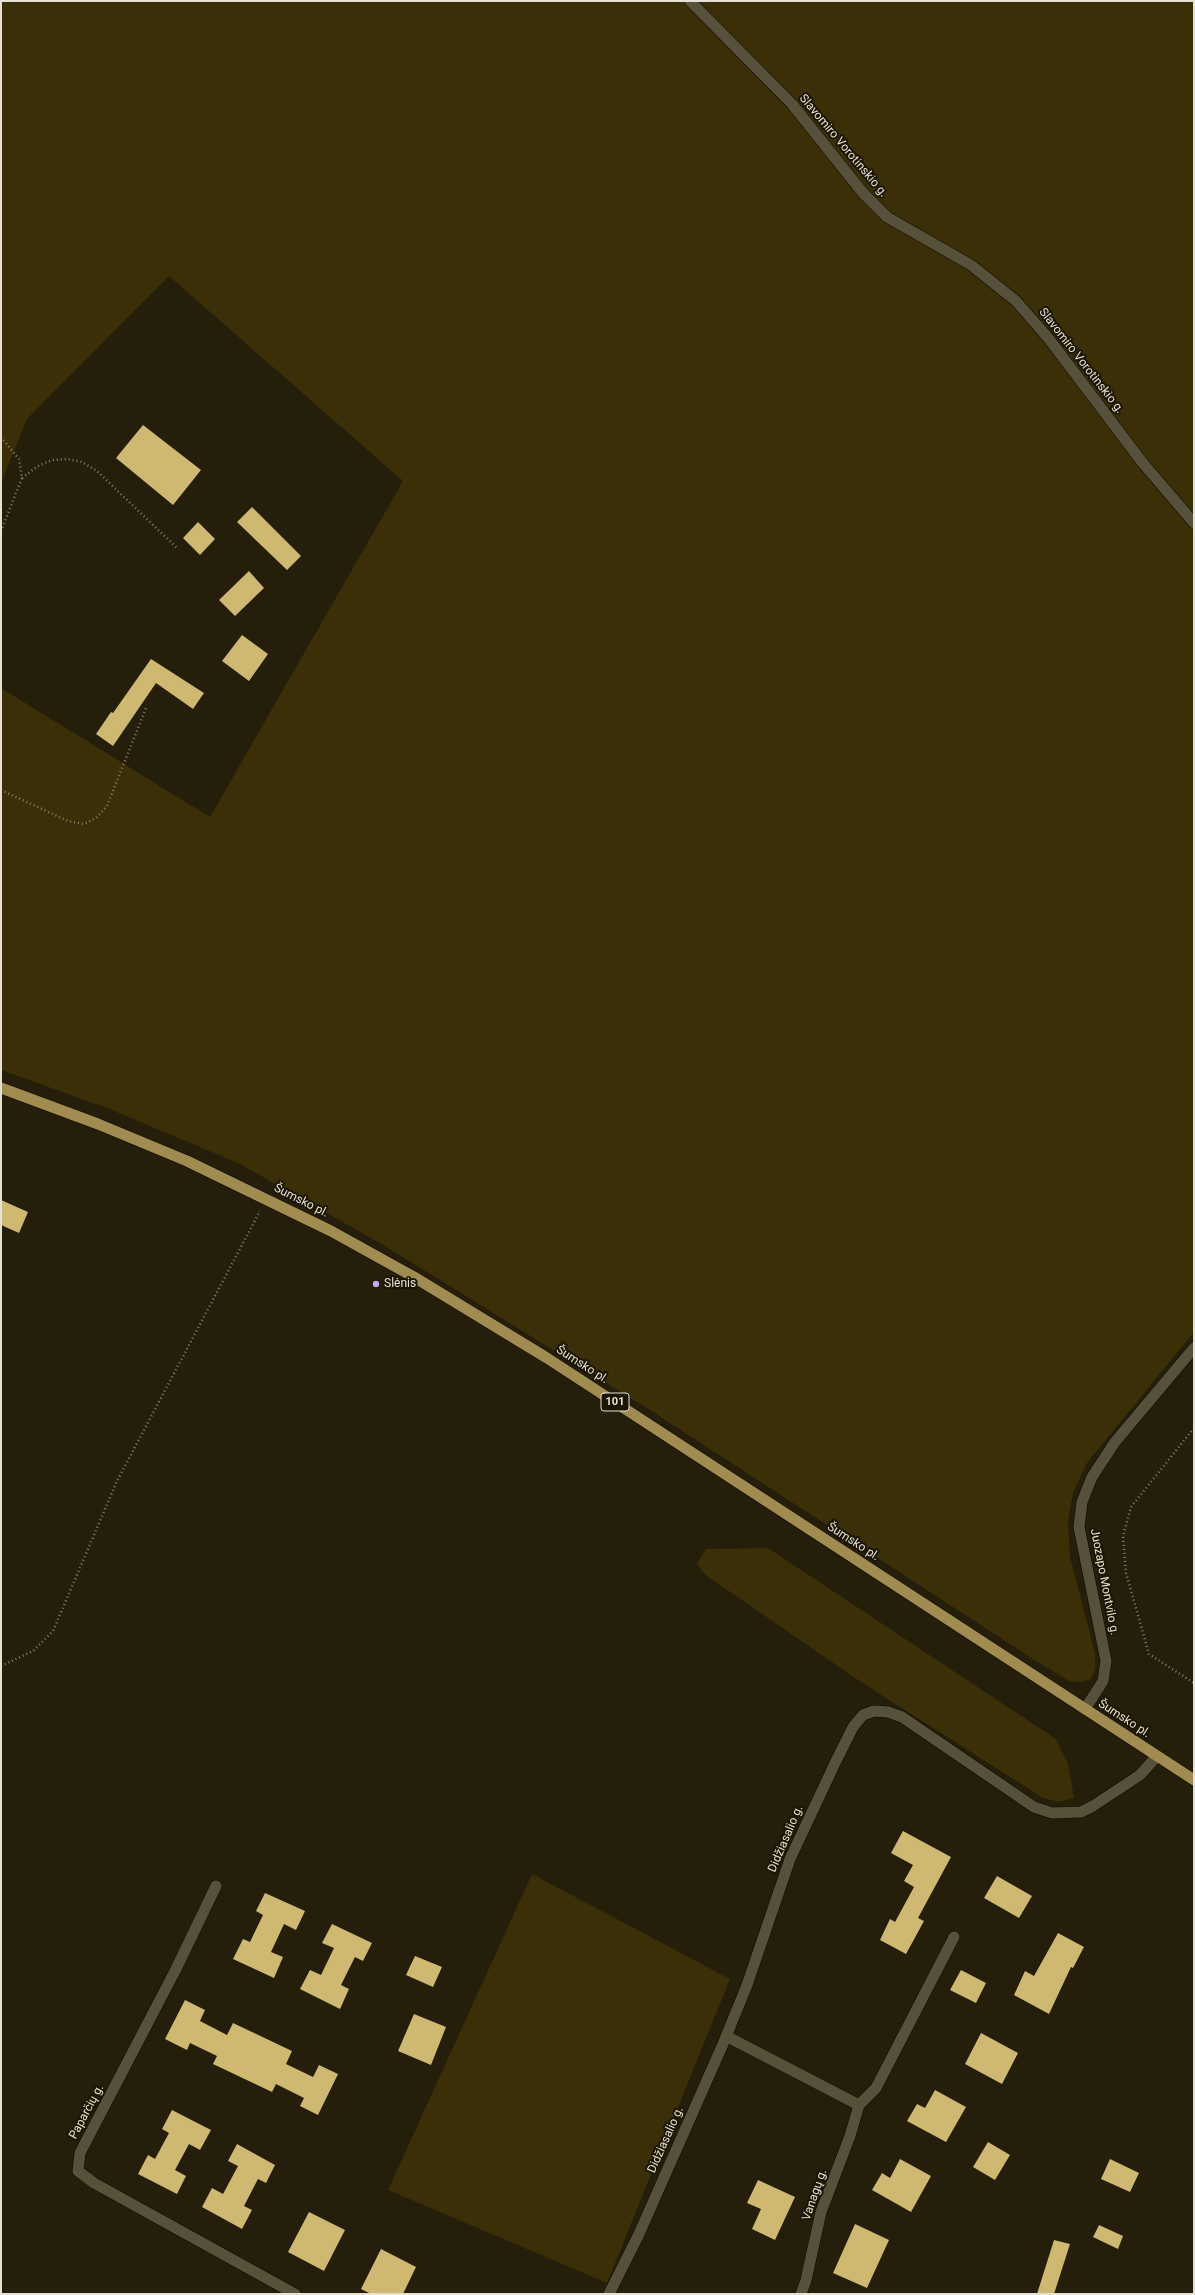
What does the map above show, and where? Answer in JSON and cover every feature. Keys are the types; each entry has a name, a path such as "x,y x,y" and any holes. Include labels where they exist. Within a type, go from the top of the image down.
{"main road":[{"name":"Šumsko pl.","path":"1,1088 98,1124 187,1161 266,1198 414,1277 541,1354 1194,1780"}],"street":[{"name":"Slavomiro Vorotinskio g.","path":"690,1 792,104 863,193 887,217 971,265 1016,301 1050,339 1142,462 1194,523"},
{"name":"Juozapo Montvilo g.","path":"1085,1709 1103,1681 1106,1661 1079,1527 1082,1502 1092,1477 1116,1442 1194,1348"},
{"name":"Didžiasalio g.","path":"609,2294 639,2234 726,2036 747,1985 790,1859 836,1761 854,1727 863,1715 874,1711 888,1712 902,1717 1034,1807 1052,1813 1081,1812 1093,1806 1140,1775 1157,1756"},
{"name":"Paparčių g.","path":"216,1886 176,1969 80,2152 78,2171 94,2183 295,2294"},
{"name":"Vanagų g.","path":"800,2294 806,2280 820,2212 850,2136 859,2105 876,2088 954,1937"},
{"path":"726,2036 859,2105"}],"path":[{"path":"1,437 19,459 22,478 1,531"},
{"path":"22,478 38,466 52,460 68,459 82,462 97,471 177,548"},
{"path":"1,790 68,820 84,824 96,818 107,806 146,708"},
{"path":"1,1666 33,1651 53,1631 117,1481 266,1198"},
{"path":"1194,1428 1131,1507 1123,1536 1126,1573 1149,1654 1194,1683"}],"shaded area":[{"path":"1,1 1194,1 1194,1332 1087,1463 1073,1493 1068,1521 1070,1557 1095,1653 1095,1669 1091,1679 1082,1682 1069,1681 653,1412 385,1246 240,1164 107,1108 1,1070 1,688 210,817 403,481 169,276 27,419 1,483"},
{"path":"768,1548 1056,1739 1068,1764 1074,1798 1058,1802 1043,1798 861,1682 704,1574 697,1563 706,1549"},
{"path":"532,1874 730,1979 607,2283 388,2190"}],"building":[{"path":"143,425 201,470 173,505 116,458"},
{"path":"252,507 301,556 287,570 237,522"},
{"path":"198,522 215,539 200,555 183,538"},
{"path":"249,571 264,588 235,616 219,600"},
{"path":"242,635 268,654 249,681 222,661"},
{"path":"151,659 204,693 193,709 156,683 113,746 96,734 111,712 113,713"},
{"path":"1,1200 28,1212 19,1233 1,1225"},
{"path":"903,1831 951,1857 918,1918 924,1921 906,1954 880,1940 890,1919 895,1922 914,1887 904,1881 913,1865 891,1853"},
{"path":"997,1876 1032,1896 1019,1918 984,1898"},
{"path":"265,1893 305,1911 296,1930 284,1924 271,1952 283,1957 274,1978 233,1959 243,1939 250,1942 263,1915 256,1911"},
{"path":"332,1924 372,1943 363,1961 355,1957 341,1985 349,1989 340,2009 300,1989 310,1970 321,1975 334,1948 322,1943"},
{"path":"1058,1933 1084,1947 1073,1968 1071,1967 1049,2014 1014,1995 1025,1971 1034,1976"},
{"path":"415,1956 442,1967 433,1987 406,1975"},
{"path":"961,1970 986,1983 976,2003 950,1990"},
{"path":"185,2000 205,2010 200,2021 227,2035 233,2023 292,2051 286,2064 313,2077 319,2065 338,2074 318,2115 300,2106 304,2098 276,2084 272,2092 213,2064 217,2056 190,2043 187,2050 165,2039"},
{"path":"414,2014 446,2027 431,2065 398,2051"},
{"path":"981,2033 1018,2053 1002,2084 965,2064"},
{"path":"935,2090 966,2107 946,2142 907,2121 917,2104 925,2108"},
{"path":"172,2110 211,2130 200,2150 189,2144 175,2170 186,2176 177,2194 138,2174 148,2155 155,2159 169,2133 162,2129"},
{"path":"988,2142 1010,2155 995,2180 973,2167"},
{"path":"237,2144 275,2165 266,2183 258,2179 244,2206 252,2210 242,2229 202,2207 212,2188 223,2194 238,2166 228,2161"},
{"path":"900,2159 931,2176 911,2212 872,2190 882,2173 890,2178"},
{"path":"1110,2159 1139,2173 1130,2192 1101,2179"},
{"path":"758,2180 795,2197 775,2240 752,2229 761,2209 747,2203"},
{"path":"309,2212 345,2230 324,2271 288,2252"},
{"path":"855,2224 889,2240 867,2288 833,2273"},
{"path":"1099,2225 1123,2236 1118,2249 1093,2237"},
{"path":"1054,2240 1070,2244 1054,2294 1037,2294"},
{"path":"381,2249 416,2267 403,2294 371,2294 361,2289"}],"place":[{"name":"Slėnis","path":"376,1284"}]}
